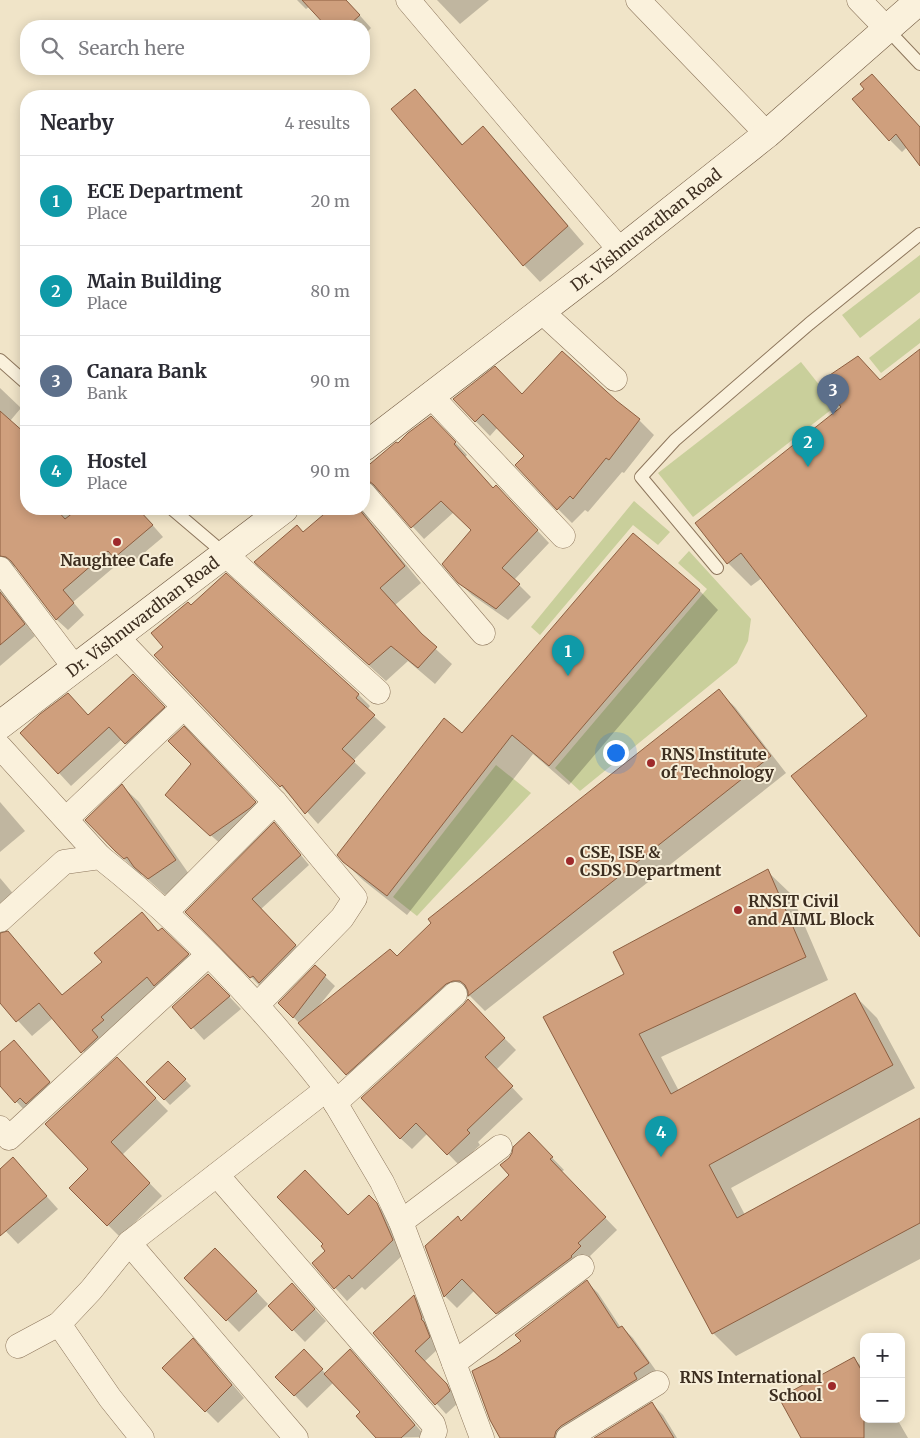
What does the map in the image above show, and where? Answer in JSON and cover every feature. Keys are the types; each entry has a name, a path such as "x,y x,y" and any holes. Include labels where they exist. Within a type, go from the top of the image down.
{"main road":[{"name":"Dr. Vishnuvardhan Road","path":"370,442 767,134 920,0"},
{"name":"Dr. Vishnuvardhan Road","path":"0,725 276,515"}],"street":[{"path":"408,0 620,250"},
{"path":"638,0 767,134"},
{"path":"859,0 887,29"},
{"path":"541,311 615,379"},
{"path":"430,396 563,536"},
{"path":"370,501 482,633"},
{"path":"225,554 378,692"},
{"path":"0,569 75,668"},
{"path":"117,637 275,802 355,898 342,918 256,1005"},
{"path":"66,819 184,707"},
{"path":"0,747 100,857 166,912 208,954 256,1005 331,1096 382,1182 401,1222 482,1438"},
{"path":"166,912 275,802"},
{"path":"0,920 64,862 100,857"},
{"path":"0,1128 9,1138 208,954"},
{"path":"18,1346 59,1324 91,1290 129,1243 217,1175 331,1096 455,994"},
{"path":"401,1222 500,1147"},
{"path":"217,1175 433,1424 435,1431 432,1438"},
{"path":"129,1243 296,1438"},
{"path":"454,1363 582,1267"},
{"path":"59,1324 110,1398 142,1438"},
{"path":"568,1438 657,1383"}],"lane":[{"path":"887,29 920,64"},
{"path":"717,568 642,476 675,440 809,324 920,234"},
{"path":"0,360 20,378"},
{"path":"179,515 225,554"}],"green space":[{"path":"920,255 920,292 860,338 842,315"},
{"path":"920,318 920,343 881,373 869,358"},
{"path":"801,362 836,406 693,517 658,473"},
{"path":"634,501 670,532 658,545 633,525 540,635 531,627"},
{"path":"689,551 751,619 748,641 737,663 580,791 555,768 707,589 678,563"},
{"path":"496,765 531,793 417,916 393,897"}],"building":[{"path":"302,0 346,0 360,15 355,20 320,20"},
{"path":"872,74 920,127 920,166 896,134 889,141 852,99 864,89 860,84"},
{"path":"415,89 462,145 483,126 568,226 523,266 391,109"},
{"path":"920,349 920,937 791,776 867,716 741,553 727,564 695,523 841,407 821,381 858,356 880,380"},
{"path":"562,351 617,401 640,419 609,460 606,458 573,499 570,496 557,510 515,465 524,456 483,414 475,422 453,399 495,366 522,394"},
{"path":"0,411 20,429 20,515 61,515 65,519 70,515 144,515 153,525 114,558 108,551 63,590 74,603 56,620 11,561 6,557 0,556"},
{"path":"431,416 456,442 454,444 493,488 496,485 538,530 502,568 520,584 496,609 458,583 442,564 471,530 441,501 411,528 370,482 370,464"},
{"path":"323,515 364,515 405,566 380,588 422,634 437,647 418,668 391,646 369,665 254,562 297,525 303,532"},
{"path":"633,533 700,590 549,766 512,735 387,896 343,862 337,855 444,718 462,733"},
{"path":"226,573 359,694 356,698 375,715 342,749 355,761 305,814 282,785 280,787 154,655 163,647 151,633 188,602 191,605"},
{"path":"0,592 25,624 0,645"},
{"path":"133,674 165,707 125,744 109,727 58,774 20,733 40,714 68,693 88,715"},
{"name":"CSE, ISE & CSDS Department","path":"719,689 771,756 468,996 465,985 460,981 446,984 346,1075 298,1023 390,949 397,956 431,923 428,919"},
{"path":"184,726 256,802 210,836 165,795 191,764 168,741"},
{"path":"122,784 176,860 148,879 134,867 127,857 124,859 115,851 85,820"},
{"path":"274,822 301,855 252,899 296,945 259,983 253,976 250,978 185,912"},
{"path":"768,869 806,957 639,1034 671,1094 855,993 893,1065 709,1165 737,1218 920,1118 920,1223 712,1334 543,1017 624,974 613,952"},
{"path":"142,912 158,931 162,928 189,954 154,986 147,977 101,1017 104,1020 92,1030 98,1037 81,1053 39,1003 16,1022 0,1003 0,933 8,931 62,995 102,962 94,953"},
{"path":"315,965 326,975 293,1018 278,1003"},
{"path":"208,974 230,996 191,1029 172,1007"},
{"path":"468,999 505,1038 485,1057 513,1086 467,1130 470,1133 447,1155 416,1123 400,1139 361,1098"},
{"path":"14,1040 50,1082 26,1104 20,1098 15,1103 0,1086 0,1052"},
{"path":"117,1057 156,1098 111,1142 150,1183 107,1226 69,1188 88,1169 45,1124"},
{"path":"168,1061 186,1079 164,1100 146,1082"},
{"path":"529,1132 553,1157 550,1159 606,1217 578,1243 581,1246 572,1257 496,1314 462,1279 444,1297 425,1246 458,1216 461,1221 509,1175 500,1165 509,1158 513,1147"},
{"path":"13,1157 47,1196 0,1236 0,1169"},
{"path":"305,1170 348,1215 369,1195 377,1203 393,1240 352,1279 349,1275 334,1289 312,1263 325,1251 321,1246 323,1244 277,1197"},
{"path":"215,1248 257,1291 226,1321 184,1278"},
{"path":"587,1280 618,1328 622,1326 649,1363 634,1373 637,1379 561,1426 556,1431 554,1438 500,1438 490,1420 472,1371 495,1359 521,1341 515,1335"},
{"path":"292,1283 315,1309 292,1331 268,1306"},
{"path":"414,1295 421,1319 430,1337 415,1351 447,1384 450,1391 435,1405 373,1333"},
{"path":"193,1338 232,1385 205,1412 162,1368"},
{"path":"304,1349 323,1369 294,1396 275,1377"},
{"path":"350,1349 415,1425 401,1438 376,1438 356,1416 360,1412 324,1374"},
{"name":"RNS International School","path":"854,1357 860,1368 860,1423 864,1423 864,1438 801,1438 779,1398"},
{"path":"652,1402 674,1438 594,1438"}],"place":[{"name":"Canara Bank","path":"833,415"},
{"name":"Main Building","path":"808,467"},
{"name":"Naughtee Cafe","path":"117,542"},
{"name":"ECE Department","path":"568,676"},
{"name":"RNS Institute of Technology","path":"651,763"},
{"name":"CSE, ISE & CSDS Department","path":"570,861"},
{"name":"RNSIT Civil and AIML Block","path":"738,910"},
{"name":"Hostel","path":"661,1157"},
{"name":"RNS International School","path":"832,1386"}]}
